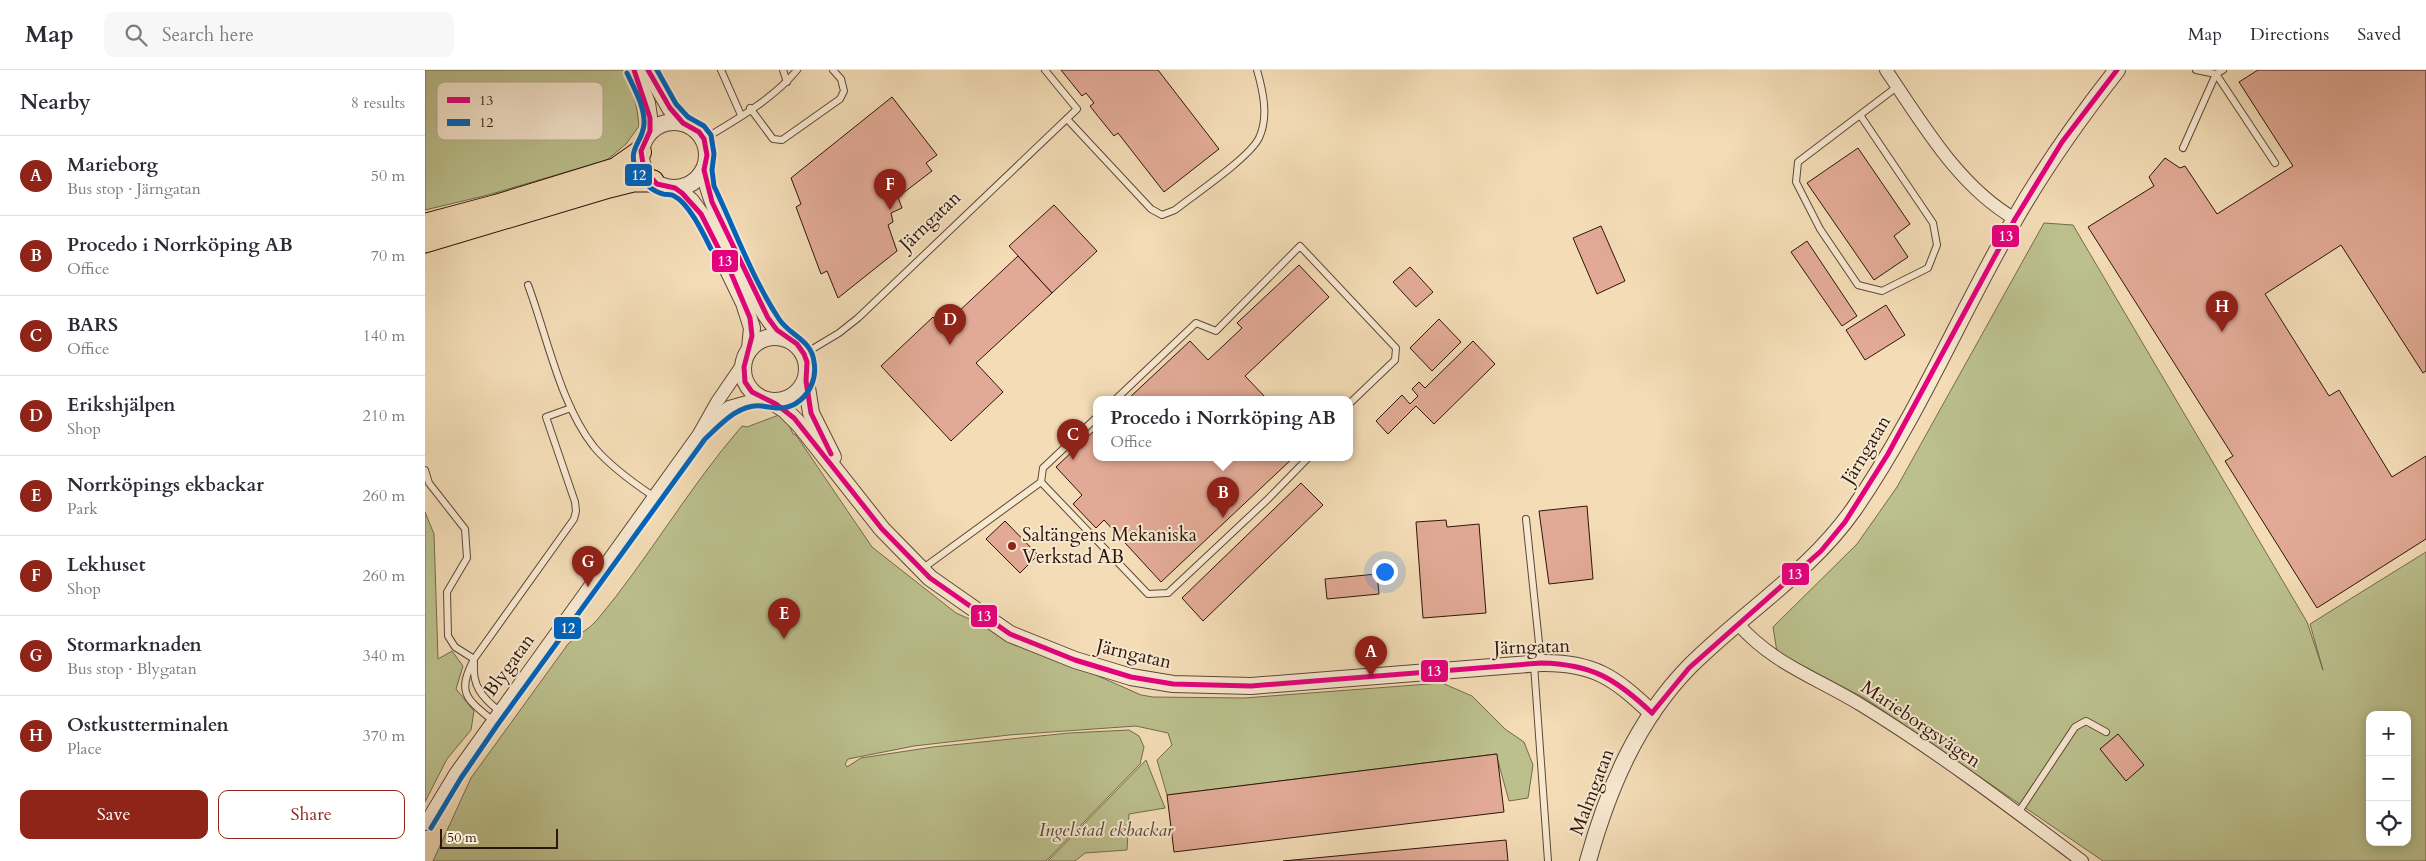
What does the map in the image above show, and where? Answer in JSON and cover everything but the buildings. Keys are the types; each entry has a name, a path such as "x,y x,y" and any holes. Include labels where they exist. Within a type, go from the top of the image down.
{"highway":[{"path":"425,225 487,209 616,168 640,152"},
{"path":"425,242 609,187 633,181 653,181"}],"street":[{"path":"633,70 647,103 651,131"},
{"path":"648,70 670,108 683,123 699,132 704,139 707,155 704,170 712,202 759,302 777,330 797,344 804,354 808,371 806,381 792,397 782,401 766,400 750,390 744,378 743,364 750,348 751,322 703,216 691,201 676,188"},
{"path":"1887,70 1961,175 1982,196 2015,219"},
{"name":"Järngatan","path":"766,400 794,418 882,529 921,570 960,601 1010,634 1075,660 1131,678 1173,684 1251,686 1567,663 1595,670 1629,690 1653,713 1689,668 1821,551 1855,508 1893,446 2015,219 2062,142 2117,70"},
{"path":"683,123 666,122 651,131 642,144 640,152 643,168 653,181 664,187 676,188 687,186 697,179 704,170"},
{"path":"750,348 766,337 787,338"},
{"name":"Blygatan","path":"425,824 455,774 699,434 717,402 743,364"},
{"name":"Järngatan","path":"806,381 811,412 847,484"},
{"name":"Blygatan","path":"699,434 729,407 766,400"},
{"name":"Marieborgsvägen","path":"1738,624 1752,640 1777,659 1860,704 1937,755 2082,861"},
{"name":"Malmgatan","path":"1588,861 1615,780 1653,713"}],"lane":[{"path":"721,70 741,115"},
{"path":"783,70 787,82"},
{"path":"704,139 787,82 797,70"},
{"path":"751,108 773,139 782,140 840,99 844,91 841,79 833,70"},
{"name":"Järngatan","path":"804,354 839,333 858,318 1077,109 1045,70"},
{"path":"1067,119 1151,209 1162,215 1175,210 1250,151 1259,137 1264,118 1264,94 1257,70"},
{"path":"2196,70 2216,74 2275,163"},
{"path":"2183,148 2216,74 2223,70"},
{"path":"1860,115 1933,223 1937,244 1928,268 1882,291 1858,285 1820,229 1795,182 1798,162 1897,86"},
{"path":"1118,396 1196,323 1216,331 1300,246 1396,348 1395,360 1353,400"},
{"path":"528,285 571,408 593,446 606,461 653,496"},
{"path":"496,716 477,708 466,694 464,681 474,659 574,519 576,511 575,502 545,417 571,408"},
{"path":"921,570 1041,482 1043,468 1093,421"},
{"path":"1041,482 1148,594 1168,592 1267,500 1305,461"},
{"path":"425,470 429,483 465,529 467,558 447,592 448,636 455,647 474,659"},
{"path":"1525,519 1537,664 1548,861"},
{"path":"474,659 473,670 476,688 496,716"},
{"path":"2018,813 2075,727 2086,721 2106,732"}],"green space":[{"path":"425,70 623,70 634,96 639,126 626,144 607,160 488,195 425,210"},
{"path":"2044,223 2073,225 2307,622 2323,670 2310,624 2426,552 2426,861 2103,861 1866,699 1777,652 1773,627 1857,544 1897,487"},
{"name":"Ingelstad ekbackar","path":"784,413 793,434 796,435 872,547 956,613 1141,695 1153,697 1244,698 1442,683 1472,696 1505,729 1524,742 1533,765 1528,798 1509,801 1496,754 1167,795 1157,760 1172,745 1168,733 1136,726 1009,735 914,746 848,759 845,764 847,767 861,758 933,747 1069,733 1129,730 1139,736 1144,747 1140,764 1046,861 433,861 471,778 568,644 594,624 634,572 704,473 742,426 747,427"},
{"path":"425,512 434,534 438,659 452,651 463,666 456,689 474,711 471,730 447,759 425,802"},
{"name":"Ingelstad ekbackar","path":"1146,760 1165,808 1129,814 1127,850 1085,853 1075,861 1048,861"}],"transit line":[{"name":"13","path":"634,70 650,118 650,131 641,151 644,170 657,184 675,188 682,193 701,214 731,273 750,318 752,336 744,367 745,382 752,392 776,404 794,418 882,529 930,578 1010,634 1075,660 1131,677 1173,684 1251,686 1541,663 1559,664 1575,666 1602,676 1627,691 1652,713"},
{"name":"13","path":"648,70 670,108 683,123 699,132 704,139 707,155 704,170 712,202 768,318 777,330 797,344 804,354 807,362 806,381 811,413 831,454"},
{"name":"12","path":"431,828 461,778 498,724 705,439 731,416 745,408 754,406 783,408 795,404 805,396 813,380 815,368 809,348 783,325 769,303 752,271 714,186 712,170 714,154 711,135 704,126 688,117 676,104 657,70"},
{"name":"13","path":"1652,713 1689,668 1821,551 1845,522 1888,454 2015,219 2062,142 2117,70"},
{"name":"12","path":"627,73 643,111 644,118 643,131 633,157 637,172 651,188 659,193 673,195 685,205 711,249"}],"place":[{"name":"Lekhuset","path":"890,210"},
{"name":"Ostkustterminalen","path":"2222,332"},
{"name":"Erikshjälpen","path":"950,345"},
{"name":"BARS","path":"1073,460"},
{"name":"Procedo i Norrköping AB","path":"1223,518"},
{"name":"Saltängens Mekaniska Verkstad AB","path":"1012,546"},
{"name":"Stormarknaden","path":"588,587"},
{"name":"Norrköpings ekbackar","path":"784,639"},
{"name":"Marieborg","path":"1371,677"}]}
